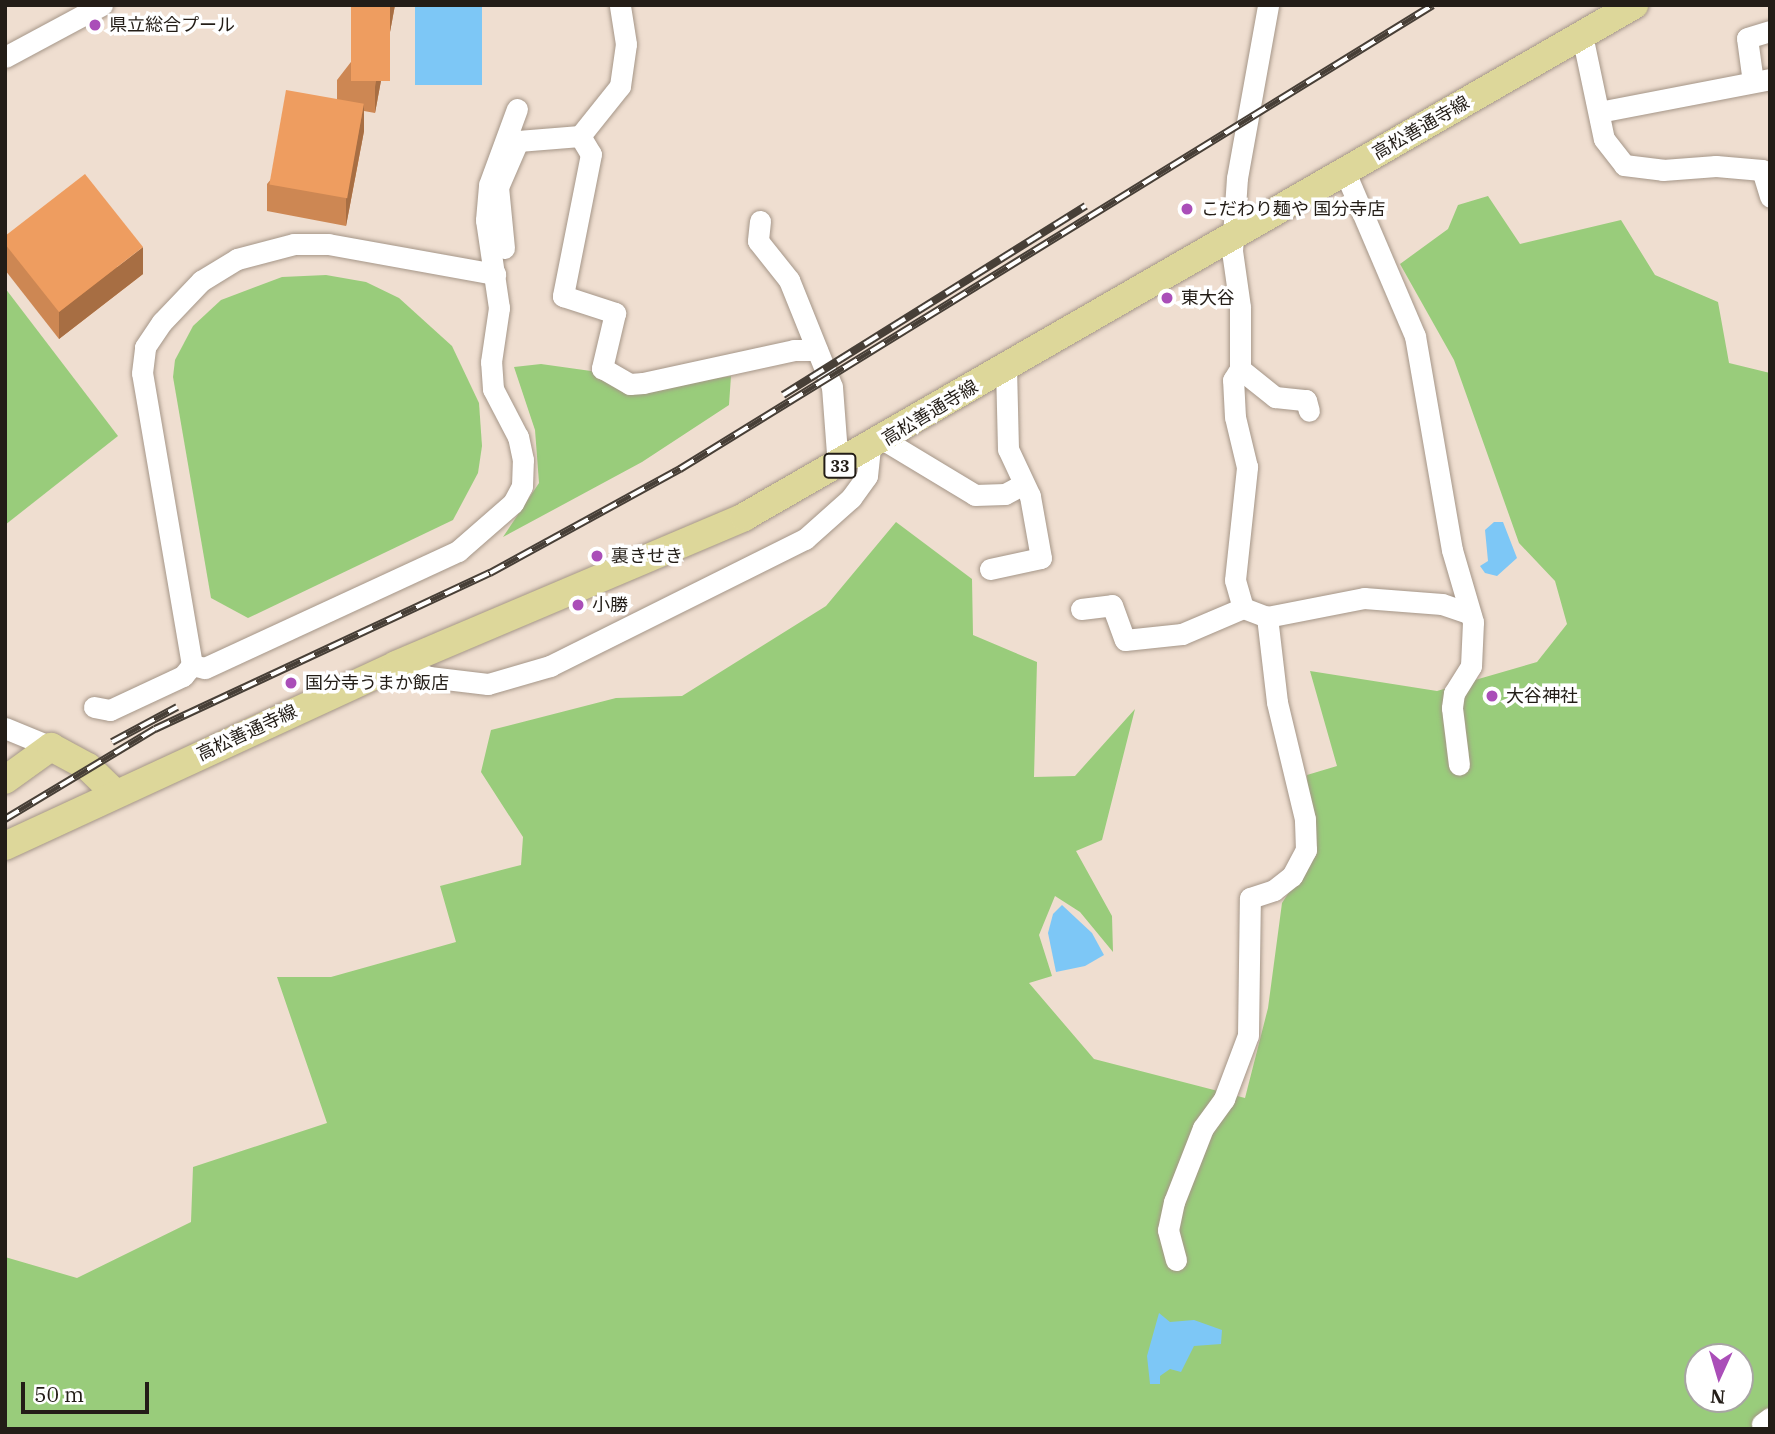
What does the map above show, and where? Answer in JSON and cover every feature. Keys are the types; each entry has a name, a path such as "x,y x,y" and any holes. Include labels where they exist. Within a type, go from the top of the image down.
{"main road":[{"name":"高松善通寺線","path":"5,846 396,665 744,517 877,445 1234,233 1634,5"},
{"path":"5,780 51,747 88,767 117,794"}],"street":[{"path":"5,57 102,5"},
{"path":"192,665 205,668 458,551 513,503 522,486 523,460 518,437 493,388 491,362 499,309 494,219 498,187 518,141 580,136 620,86 626,44 620,5"},
{"path":"1243,608 1235,580 1247,467 1235,417 1233,380 1240,369 1234,233 1239,166 1268,5"},
{"path":"1599,112 1761,81 1747,38 1770,31"},
{"path":"1582,36 1604,139 1625,165 1644,170 1716,166 1766,169 1770,197"},
{"path":"505,348 508,322 489,186 517,109"},
{"path":"580,136 591,154 563,296 615,313 602,368 630,384 643,383 794,350 817,350"},
{"path":"1345,172 1415,336 1450,537 1468,613 1474,622 1471,666 1454,693 1452,708 1459,765"},
{"path":"760,221 758,241 789,280 832,387 838,467"},
{"path":"94,707 110,710 183,676 192,665 142,373 145,347 162,323 201,281 237,259 294,244 328,244 495,274"},
{"path":"990,569 1041,558 1037,518 1008,449 1006,367"},
{"path":"1240,369 1275,397 1306,400 1309,411"},
{"path":"396,665 429,677 488,684 550,666 805,539 851,498 867,476 877,445 975,495 1005,494 1022,485"},
{"path":"1081,609 1112,605 1125,640 1182,634 1243,608 1267,617 1364,598 1442,604 1468,613"},
{"path":"1176,1260 1168,1230 1174,1202 1203,1128 1224,1099 1248,1035 1250,898 1275,890 1292,876 1306,850 1306,819 1277,702 1267,617"},
{"path":"5,728 51,747"}],"green space":[{"path":"1488,196 1520,244 1621,220 1655,275 1718,302 1729,363 1770,373 1770,1429 5,1429 5,1257 77,1278 191,1222 193,1167 327,1123 277,977 331,977 456,942 440,886 521,865 523,837 481,772 491,730 616,698 682,696 826,606 896,522 972,579 973,635 1037,662 1034,777 1075,776 1135,709 1102,840 1076,851 1112,916 1113,952 1080,912 1055,896 1039,935 1052,976 1029,983 1094,1059 1245,1098 1268,1008 1282,903 1309,861 1307,775 1337,766 1310,671 1437,691 1537,662 1567,624 1555,581 1519,543 1454,360 1400,264 1448,229 1458,205"},
{"path":"326,275 366,282 399,298 452,346 479,403 482,446 478,473 453,520 248,618 211,598 173,377 175,360 193,326 221,300 282,277"},
{"path":"5,288 118,436 5,525"},
{"path":"541,364 591,371 636,390 731,376 729,405 642,462 503,537 539,483 535,430 514,367"}],"water":[{"path":"415,5 482,5 482,85 415,85"},
{"path":"1494,522 1503,522 1517,558 1497,576 1485,573 1480,566 1488,561 1485,530"},
{"path":"1062,905 1092,933 1104,955 1085,966 1056,972 1048,933 1053,914"},
{"path":"1159,1313 1170,1322 1194,1320 1222,1330 1221,1344 1194,1346 1181,1372 1170,1369 1160,1376 1160,1384 1150,1384 1147,1356"}],"building":[{"path":"351,5 390,5 390,81 351,81"},
{"path":"286,90 364,104 347,198 269,185"},
{"path":"85,174 143,247 59,312 5,244 5,236"}],"railway":[{"path":"5,819 155,729 490,573 680,469 1433,5"},
{"path":"783,395 1086,206"},
{"path":"112,742 177,707"}],"place":[{"name":"県立総合プール","path":"95,25"},
{"name":"こだわり麺や 国分寺店","path":"1187,209"},
{"name":"東大谷","path":"1167,298"},
{"name":"裏きせき","path":"597,556"},
{"name":"小勝","path":"578,605"},
{"name":"国分寺うまか飯店","path":"291,683"},
{"name":"大谷神社","path":"1492,696"}]}
